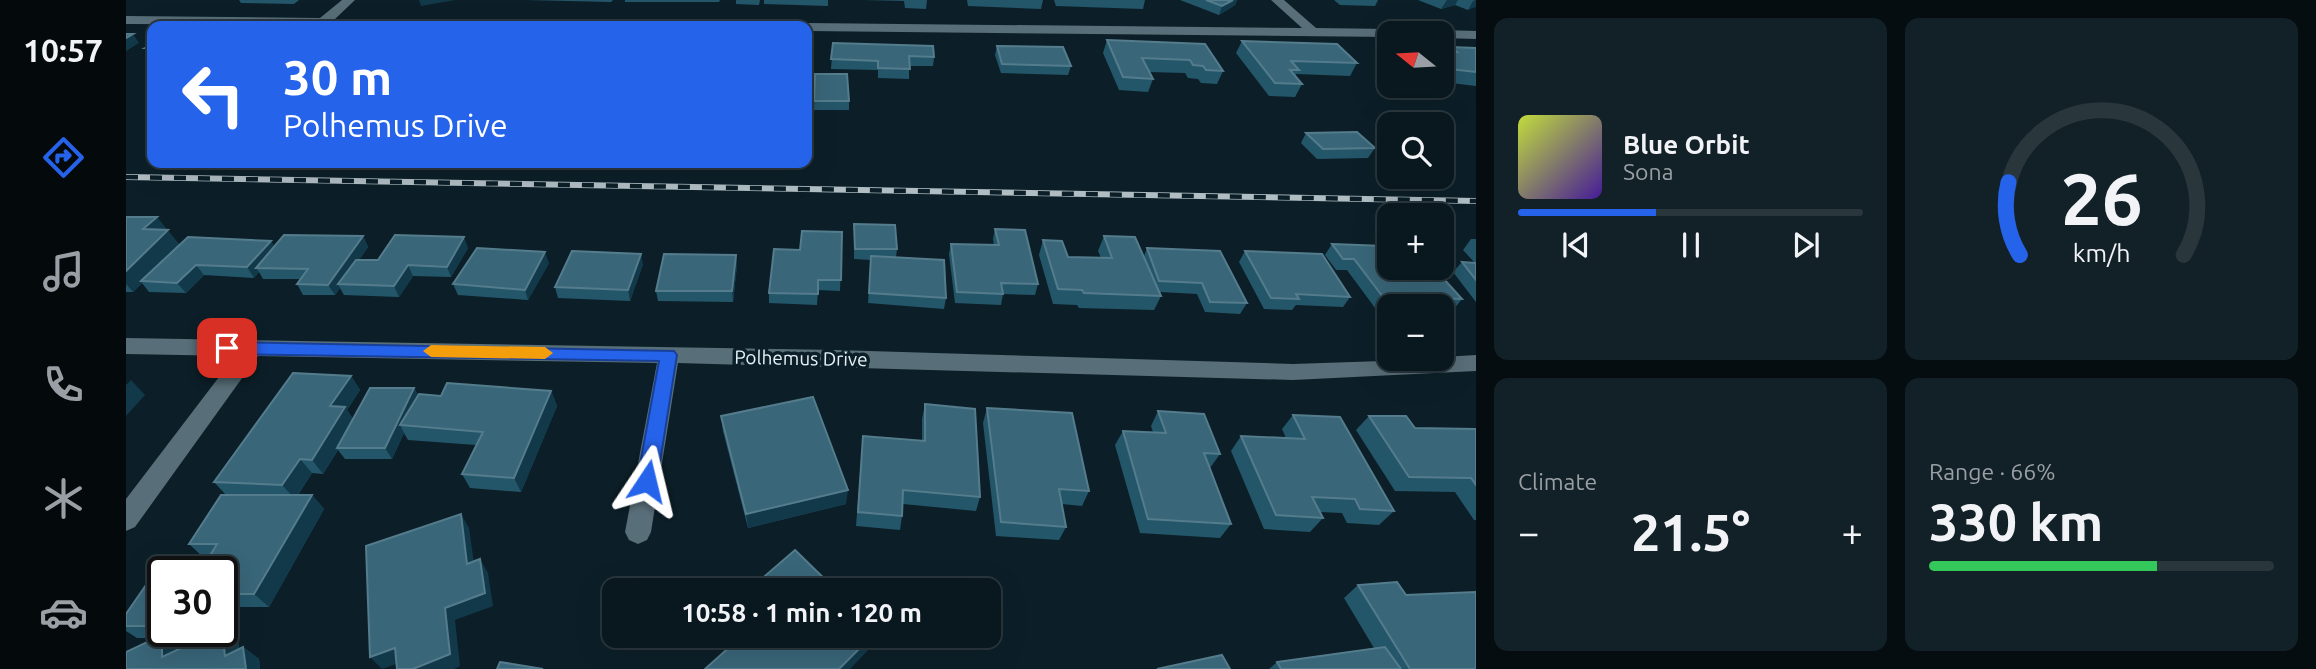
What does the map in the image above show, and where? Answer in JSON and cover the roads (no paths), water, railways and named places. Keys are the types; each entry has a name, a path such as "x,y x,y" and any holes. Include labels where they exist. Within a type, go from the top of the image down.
{"street":[{"path":"324,21 349,0"},
{"path":"1277,0 1313,32"},
{"path":"126,20 191,21"},
{"path":"812,27 1377,33"},
{"path":"1454,34 1476,34"},
{"name":"Polhemus Drive","path":"126,346 669,355 1293,372 1476,363"},
{"path":"126,519 253,348"},
{"path":"638,532 669,355"}],"railway":[{"path":"126,177 1476,201"}]}
